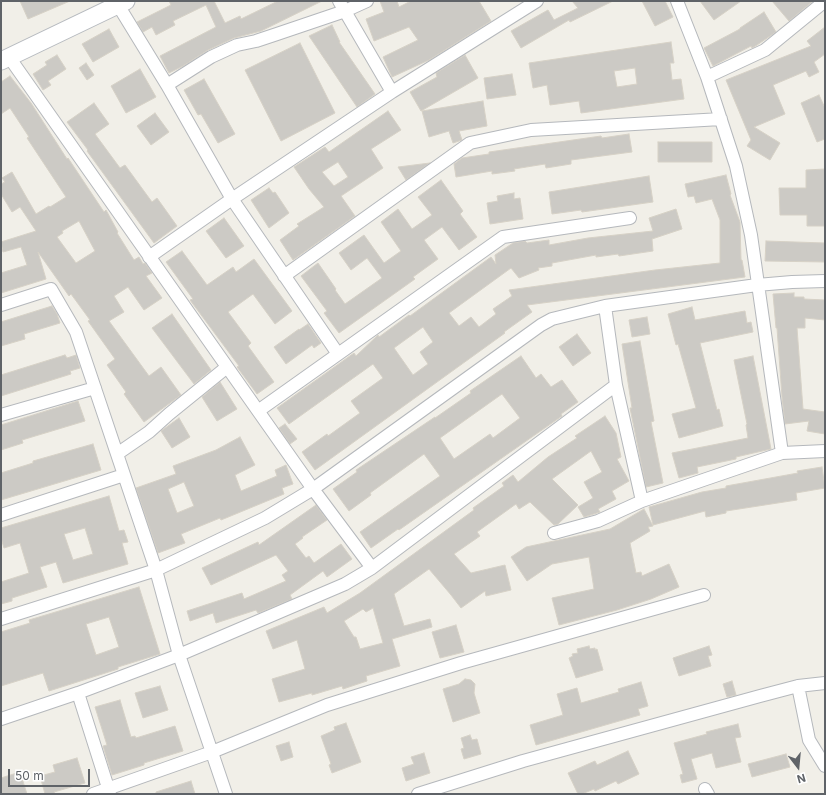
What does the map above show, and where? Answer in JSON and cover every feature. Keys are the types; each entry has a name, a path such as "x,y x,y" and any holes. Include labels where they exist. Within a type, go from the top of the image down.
{"main road":[{"path":"5,59 122,3"}],"street":[{"path":"167,85 211,57 237,45 263,39 342,6 367,1"},
{"path":"150,257 232,199 392,92 537,1"},
{"path":"677,1 707,77 736,166 751,235 782,453"},
{"path":"707,77 765,50 825,1"},
{"path":"122,3 232,199 338,354"},
{"path":"342,6 392,92"},
{"path":"5,59 150,257 313,489 372,568"},
{"path":"284,276 470,143 531,130 721,119"},
{"path":"258,411 503,237 630,218"},
{"path":"1,618 156,570 265,518 313,489 541,325 552,319 605,306 758,285 825,281"},
{"path":"1,305 51,289 76,332 156,570 179,655 226,794"},
{"path":"605,306 616,385 642,501"},
{"path":"117,454 149,432 227,367"},
{"path":"1,719 78,693 179,655 345,584 372,568 616,385"},
{"path":"1,415 95,388"},
{"path":"554,533 598,521 642,501 782,453 825,451"},
{"path":"1,514 124,475"},
{"path":"92,794 109,791 212,752 327,705 369,691 461,663 704,595"},
{"path":"418,794 523,761 798,686 825,683"},
{"path":"798,686 809,740 825,766"},
{"path":"78,693 109,791"}],"building":[{"path":"20,1 70,1 28,19"},
{"path":"169,1 214,1 225,23 240,16 241,19 278,1 322,1 261,31 234,38 208,50 169,73 160,56 216,27 206,5 173,21 175,25 156,35 152,27 143,32 137,22 171,5"},
{"path":"380,1 397,1 399,7 411,1 479,1 491,21 429,60 392,77 383,57 418,40 409,27 374,41 366,19 384,12"},
{"path":"572,1 613,1 570,22 569,20 521,48 511,31 548,10 554,20 578,8"},
{"path":"642,1 665,1 673,17 655,26"},
{"path":"700,1 741,1 714,20"},
{"path":"772,1 813,1 789,21"},
{"path":"764,12 776,32 752,48 751,46 713,66 704,48 740,29"},
{"path":"332,25 339,42 375,94 357,107 309,36"},
{"path":"825,27 825,54 814,62 819,72 809,77 806,71 773,85 785,114 754,127 780,143 770,160 747,146 751,140 726,80 811,46 807,41"},
{"path":"109,29 119,47 93,62 82,44"},
{"path":"671,42 674,63 670,63 672,80 681,79 684,99 581,113 579,101 550,105 547,85 533,88 529,63","holes":["635,68 637,84 617,87 614,71"]},
{"path":"300,43 335,113 281,141 245,70"},
{"path":"57,55 66,69 48,81 51,85 43,90 33,74 47,65 45,62"},
{"path":"465,55 478,78 421,111 410,92 437,77 436,73"},
{"path":"86,63 94,75 87,80 79,68"},
{"path":"140,69 156,97 126,113 111,86"},
{"path":"512,74 516,95 487,99 484,78"},
{"path":"10,76 31,103 67,159 68,158 104,212 106,210 118,232 117,233 134,260 139,257 143,264 145,263 152,273 146,276 162,298 144,310 128,287 114,296 124,312 109,321 149,376 161,367 181,395 144,422 124,394 126,392 107,365 115,359 88,321 90,320 71,294 69,296 38,252 46,279 1,293 1,273 27,265 21,247 3,252 1,242 36,231 20,207 12,212 1,194 1,184 5,182 2,178 12,172 36,214 66,197 27,138 29,137 10,108 1,114 1,82","holes":["79,221 95,251 76,263 57,237 63,233 62,231"]},
{"path":"204,79 235,134 218,143 201,114 198,115 184,90"},
{"path":"819,95 825,108 825,139 817,142 801,103"},
{"path":"483,101 487,126 459,131 462,140 453,143 449,131 429,137 422,111"},
{"path":"94,103 109,124 95,134 120,168 125,165 152,202 157,198 177,226 154,243 67,122"},
{"path":"388,111 401,130 371,149 383,168 341,196 355,216 293,260 280,240 299,226 297,224 324,207 294,167 325,147 329,152","holes":["338,162 348,177 334,186 322,172"]},
{"path":"155,113 169,132 151,145 137,126"},
{"path":"629,134 632,152 571,160 571,164 546,168 545,164 514,169 515,171 492,174 492,171 456,177 454,164 462,158 489,154 489,152 601,136 602,138"},
{"path":"658,142 712,142 712,162 658,162"},
{"path":"430,163 406,180 398,167"},
{"path":"825,169 825,226 807,226 807,215 780,215 779,188 806,188 806,170"},
{"path":"726,175 730,195 740,222 741,260 745,277 527,305 532,312 315,470 302,452 327,434 328,436 360,413 351,401 383,378 373,364 289,424 277,408 354,353 356,356 378,335 379,337 409,315 410,316 491,257 496,264 495,255 513,243 549,240 549,245 588,238 653,231 649,218 676,209 682,229 652,239 653,251 619,256 618,254 596,257 596,255 552,263 552,266 538,268 539,270 519,278 511,268 449,313 459,326 471,317 479,327 496,314 493,309 512,296 509,290 655,270 720,263 720,220 712,199 696,203 694,196 688,197 685,184","holes":["423,327 433,342 420,352 428,364 413,375 394,348"]},
{"path":"649,176 653,202 582,212 581,210 552,214 549,192"},
{"path":"441,180 463,211 460,214 477,237 459,250 442,227 424,240 438,259 413,277 415,279 339,333 324,313 327,311 301,276 318,263 345,304 382,278 367,258 351,270 339,253 364,235 384,263 401,251 381,222 398,209 412,229 432,215 418,197"},
{"path":"269,188 273,193 275,192 289,213 269,228 251,200"},
{"path":"514,193 514,199 520,198 523,219 490,224 487,203 498,201 497,196"},
{"path":"224,218 244,246 226,258 206,231"},
{"path":"766,241 825,243 825,262 765,261"},
{"path":"182,251 207,285 233,267 236,272 254,259 292,311 275,324 253,294 228,312 251,343 248,346 274,382 257,394 237,367 239,366 190,300 193,299 166,262"},
{"path":"794,293 794,297 825,300 825,320 805,318 805,328 797,328 803,409 825,412 825,434 807,431 809,421 785,424 773,294"},
{"path":"52,306 60,323 24,334 25,339 1,346 1,322"},
{"path":"692,307 695,320 745,311 747,323 751,322 753,332 700,343 717,410 719,409 723,426 679,438 672,414 696,408 668,314"},
{"path":"172,314 211,370 194,384 152,328"},
{"path":"647,317 650,334 632,337 629,320"},
{"path":"308,324 321,343 314,348 312,345 286,364 274,347"},
{"path":"577,334 591,353 573,366 559,347"},
{"path":"640,341 654,421 651,422 663,483 646,487 630,408 632,408 622,344"},
{"path":"65,355 67,358 76,355 80,368 70,371 71,374 1,396 1,375"},
{"path":"521,356 536,378 541,374 551,387 562,380 578,402 561,414 562,416 371,548 360,532 440,476 424,454 370,493 371,495 349,511 333,489 357,472 356,470 471,393 470,391","holes":["502,394 520,418 493,438 490,434 454,459 440,438"]},
{"path":"753,356 771,449 736,457 736,459 697,467 698,473 679,478 672,453 748,438 747,424 734,360"},
{"path":"220,382 237,409 217,421 202,397"},
{"path":"78,401 85,421 22,440 23,443 1,450 1,425"},
{"path":"605,416 616,433 621,457 617,459 629,481 612,491 616,499 598,509 600,512 584,517 578,507 593,498 584,482 602,472 591,451 552,479 578,505 558,524 554,525 530,502 519,509 516,504 477,532 480,536 454,554 471,573 505,565 511,590 486,596 485,591 461,608 429,569 394,594 404,626 430,619 432,627 392,639 400,666 366,676 367,681 343,689 342,686 312,695 312,693 279,702 272,679 305,669 297,640 273,649 266,631 324,607 327,613 360,593 474,510 473,508 504,486 502,483 513,475 518,482 548,457 577,438 575,436","holes":["373,608 383,643 360,649 356,637 354,637 344,621 363,609 366,612"]},
{"path":"179,418 190,437 172,448 161,431"},
{"path":"285,424 297,439 290,444 279,428"},
{"path":"240,437 255,465 235,475 241,491 277,476 275,470 286,465 293,484 282,488 284,494 221,520 220,518 181,534 185,543 158,553 136,488 176,474 173,466 216,450","holes":["184,482 194,506 177,513 168,489"]},
{"path":"93,444 101,470 1,500 1,473 33,463 33,461"},
{"path":"822,467 825,488 796,493 797,500 726,511 726,513 706,517 705,511 653,525 649,507 702,492 726,488 726,486 798,473 797,471"},
{"path":"109,496 119,531 124,530 128,542 122,543 128,564 63,583 56,562 40,567 47,587 12,598 12,601 1,604 1,582 29,573 20,543 4,548 1,538 1,528","holes":["85,528 93,554 73,560 64,534"]},
{"path":"316,505 327,520 302,537 303,538 295,544 306,558 309,556 314,563 341,544 352,559 327,577 323,571 290,595 292,599 258,613 256,610 216,623 213,613 190,621 187,611 242,593 244,599 286,581 282,575 288,571 276,555 211,585 202,568 258,542 259,545"},
{"path":"644,509 653,526 648,527 650,531 630,543 636,573 641,572 642,576 669,564 679,587 651,599 617,610 559,625 552,598 594,589 589,557 552,564 527,581 511,557 526,547 610,529"},
{"path":"139,587 160,654 49,691 43,673 1,686 1,632 30,623 29,620","holes":["109,617 119,647 96,655 86,624"]},
{"path":"456,625 464,652 440,658 432,632"},
{"path":"589,646 590,649 597,649 603,670 576,678 569,658 573,656 572,654 578,653 577,649"},
{"path":"709,646 712,655 708,656 711,666 679,676 673,658"},
{"path":"465,679 471,680 475,684 474,693 480,713 453,722 443,689 459,684"},
{"path":"732,681 736,695 727,697 723,684"},
{"path":"641,682 648,706 638,709 640,715 536,745 530,725 563,715 557,694 577,688 581,703 619,692 618,689"},
{"path":"160,686 168,710 143,718 135,693"},
{"path":"120,700 131,737 135,736 136,738 175,726 183,751 112,775 103,746 107,745 95,707"},
{"path":"346,723 361,762 332,773 329,765 331,764 321,736 335,730 334,727"},
{"path":"738,724 741,737 735,738 741,762 716,768 712,753 691,759 697,779 682,783 680,775 683,774 674,743 707,734 706,732"},
{"path":"470,735 472,740 477,739 481,754 464,759 461,749 464,748 461,738"},
{"path":"289,742 293,757 281,761 276,746"},
{"path":"628,751 639,774 618,784 616,781 595,791 594,789 578,794 568,773 595,761 597,765"},
{"path":"424,753 430,773 406,781 402,768 414,764 411,757"},
{"path":"786,754 790,767 752,777 748,764"},
{"path":"77,758 85,783 54,792 55,794 45,794 40,776 55,772 53,765"},
{"path":"20,772 27,794 1,794 1,778"},
{"path":"191,781 195,794 156,794 156,792"}]}
